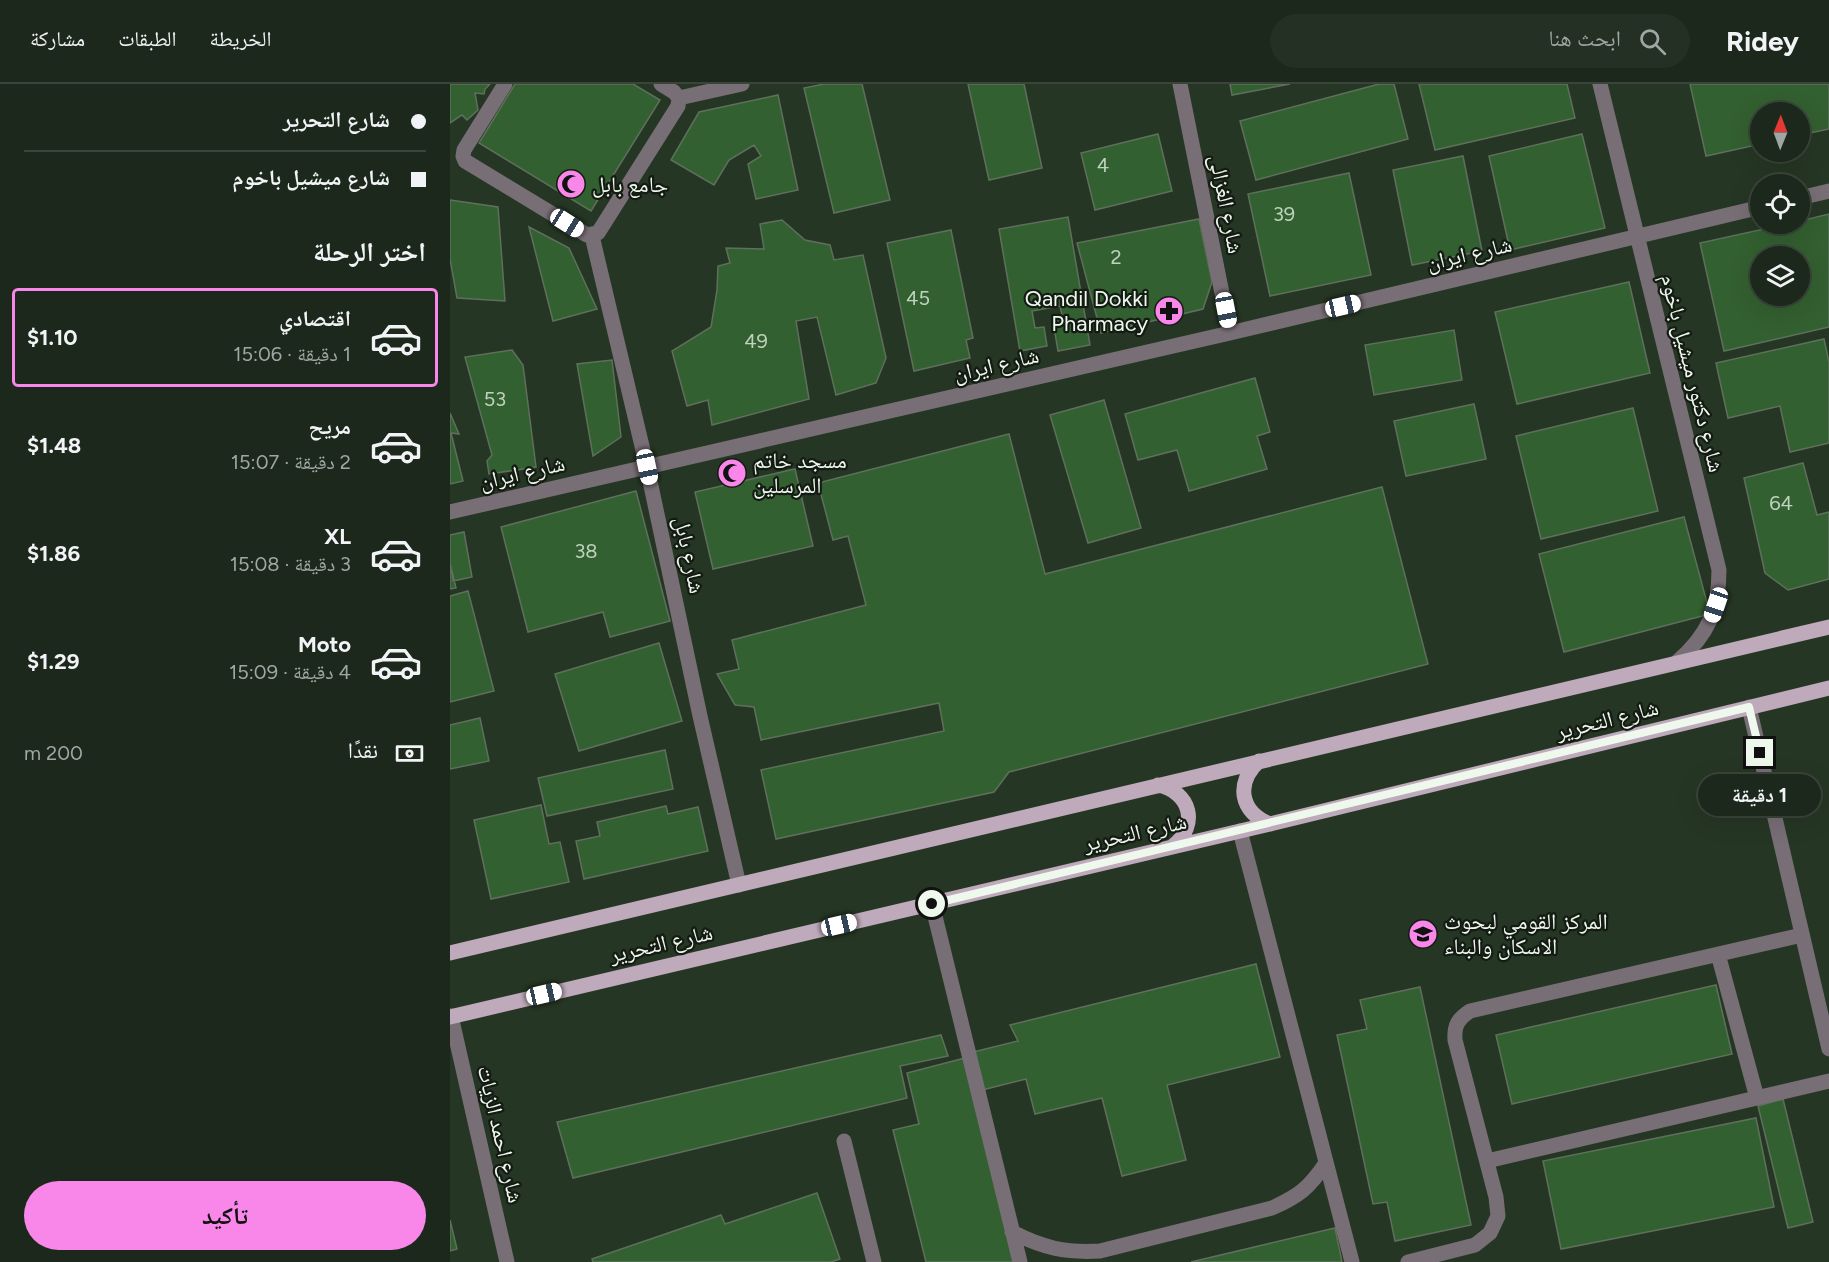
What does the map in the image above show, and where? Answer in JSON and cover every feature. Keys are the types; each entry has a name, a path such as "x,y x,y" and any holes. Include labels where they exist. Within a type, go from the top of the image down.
{"main road":[{"name":"شارع التحرير","path":"450,953 1829,627"},
{"name":"شارع التحرير","path":"451,1017 1270,824 1829,688"},
{"path":"1259,761 1246,777 1244,796 1253,814 1270,824"},
{"path":"1158,785 1168,787 1178,793 1188,810 1187,830 1181,840 1173,846"}],"street":[{"path":"505,84 464,150 457,157 592,236 598,233 678,106 679,98 662,84"},
{"path":"679,98 742,84"},
{"name":"شارع الغزالى","path":"1180,84 1230,333"},
{"name":"شارع دكتور ميشيل باخوم","path":"1600,84 1719,570 1718,596 1710,621 1702,637 1691,651 1677,662"},
{"path":"1810,196 1829,191"},
{"name":"شارع ايران","path":"450,512 1230,333 1750,210"},
{"name":"شارع بابل","path":"592,236 647,467 739,885"},
{"path":"1749,707 1829,1049"},
{"path":"1240,831 1352,1262"},
{"path":"932,904 1020,1262"},
{"path":"1408,1262 1475,1245 1490,1233 1498,1216 1496,1197 1455,1040 1455,1028 1460,1017 1470,1011 1802,935"},
{"path":"1719,954 1757,1098"},
{"name":"شارع احمد الزيات","path":"451,1017 507,1262"},
{"path":"1487,1161 1829,1081"},
{"path":"844,1141 874,1262"},
{"path":"1012,1232 1033,1243 1054,1250 1100,1251 1272,1209 1294,1198 1312,1183 1326,1163"}],"building":[{"path":"450,84 490,84 484,94 475,93 478,110 467,120 462,115 450,123"},
{"name":"جامع بابل","path":"515,84 633,84 660,100 591,211 479,143"},
{"path":"824,84 862,84 890,200 834,213 804,88"},
{"path":"968,84 1024,84 1042,168 989,180"},
{"path":"1230,84 1290,84 1232,95"},
{"path":"1379,84 1394,84 1408,139 1256,180 1240,121"},
{"path":"1419,84 1567,84 1575,118 1435,150"},
{"path":"1690,84 1829,84 1829,129 1810,133 1810,102 1750,102 1750,146 1706,156"},
{"path":"778,95 798,190 756,199 748,164 761,156 754,145 729,160 714,185 671,160 699,112"},
{"path":"1158,134 1172,191 1095,210 1081,153"},
{"path":"1582,134 1605,228 1510,250 1489,156"},
{"path":"1463,156 1482,251 1412,265 1393,170"},
{"path":"1349,173 1371,275 1270,296 1248,194"},
{"path":"450,200 498,207 505,301 457,298 450,259"},
{"path":"1829,214 1829,327 1724,351 1700,243 1750,232 1750,234 1810,234 1810,219"},
{"path":"1068,217 1090,345 1058,351 1053,321 1063,319 1060,306 1032,311 1035,328 1044,327 1047,346 1020,351 999,229"},
{"path":"1199,219 1212,282 1203,309 1101,333 1077,243"},
{"path":"782,220 805,240 830,245 834,260 863,255 886,358 876,383 836,395 817,317 796,321 809,399 712,425 708,400 687,406 672,351 711,327 718,266 730,263 726,248 764,249 760,224"},
{"path":"529,227 569,248 597,309 553,321"},
{"path":"951,230 973,338 966,340 970,358 914,371 887,243"},
{"path":"1629,282 1650,373 1517,404 1495,312"},
{"path":"1454,330 1462,380 1374,395 1365,345"},
{"path":"1824,339 1829,362 1829,443 1790,452 1780,406 1728,418 1716,363"},
{"path":"512,350 523,365 536,467 489,474 487,461 492,455 465,357"},
{"path":"612,360 621,437 593,456 577,364"},
{"path":"1255,378 1270,432 1257,436 1267,469 1189,491 1177,450 1138,460 1125,414"},
{"path":"1104,400 1141,528 1088,543 1050,415"},
{"path":"1474,404 1486,459 1406,476 1394,421"},
{"path":"1633,408 1658,511 1541,539 1516,436"},
{"path":"450,413 459,434 451,433 463,481 450,484"},
{"path":"1009,434 1045,574 1382,487 1428,664 1009,772 994,792 776,839 761,770 944,731 939,703 761,740 754,707 735,705 717,674 739,669 732,640 866,605 848,536 833,540 818,483"},
{"path":"1803,463 1817,515 1829,512 1829,579 1788,590 1765,573 1744,478"},
{"path":"795,469 813,546 713,569 695,492"},
{"path":"636,491 670,621 610,637 603,612 528,632 501,527"},
{"path":"1684,517 1710,614 1564,652 1539,554"},
{"path":"464,532 472,577 453,581 450,563 450,535"},
{"path":"450,563 456,588 450,589"},
{"path":"468,591 494,691 450,702 450,596"},
{"path":"659,643 682,721 579,751 555,674"},
{"path":"480,718 489,761 450,769 450,725"},
{"path":"665,750 673,789 547,816 538,778"},
{"path":"541,805 549,844 560,842 569,882 491,899 474,820"},
{"path":"666,806 668,814 698,807 708,851 584,879 576,841 600,836 597,822"},
{"path":"1256,964 1280,1057 1167,1085 1186,1160 1122,1176 1102,1098 1035,1114 1026,1079 982,1090 973,1052 1018,1041 1010,1025"},
{"path":"1716,985 1732,1054 1512,1104 1496,1035"},
{"path":"1420,987 1471,1225 1395,1241 1387,1202 1373,1204 1337,1035 1367,1029 1360,1000"},
{"path":"941,1035 948,1056 900,1066 907,1098 573,1178 557,1122"},
{"path":"965,1058 1015,1262 926,1262 893,1130 919,1124 907,1073"},
{"path":"1783,1099 1813,1222 1788,1228 1758,1106"},
{"path":"1756,1118 1774,1207 1561,1249 1543,1161"},
{"path":"817,1193 840,1259 831,1262 593,1262 592,1259 721,1215 725,1224"},
{"path":"450,1220 457,1249 450,1251"},
{"path":"1335,1228 1342,1262 1191,1262"}],"place":[{"name":"جامع بابل","path":"571,184"},
{"name":"Qandil Dokki Pharmacy","path":"1169,311"},
{"name":"مسجد خاتم المرسلين","path":"732,473"},
{"name":"المركز القومي لبحوث الاسكان والبناء","path":"1423,934"}],"route":[{"path":"932,904 1749,707 1760,753"}]}
